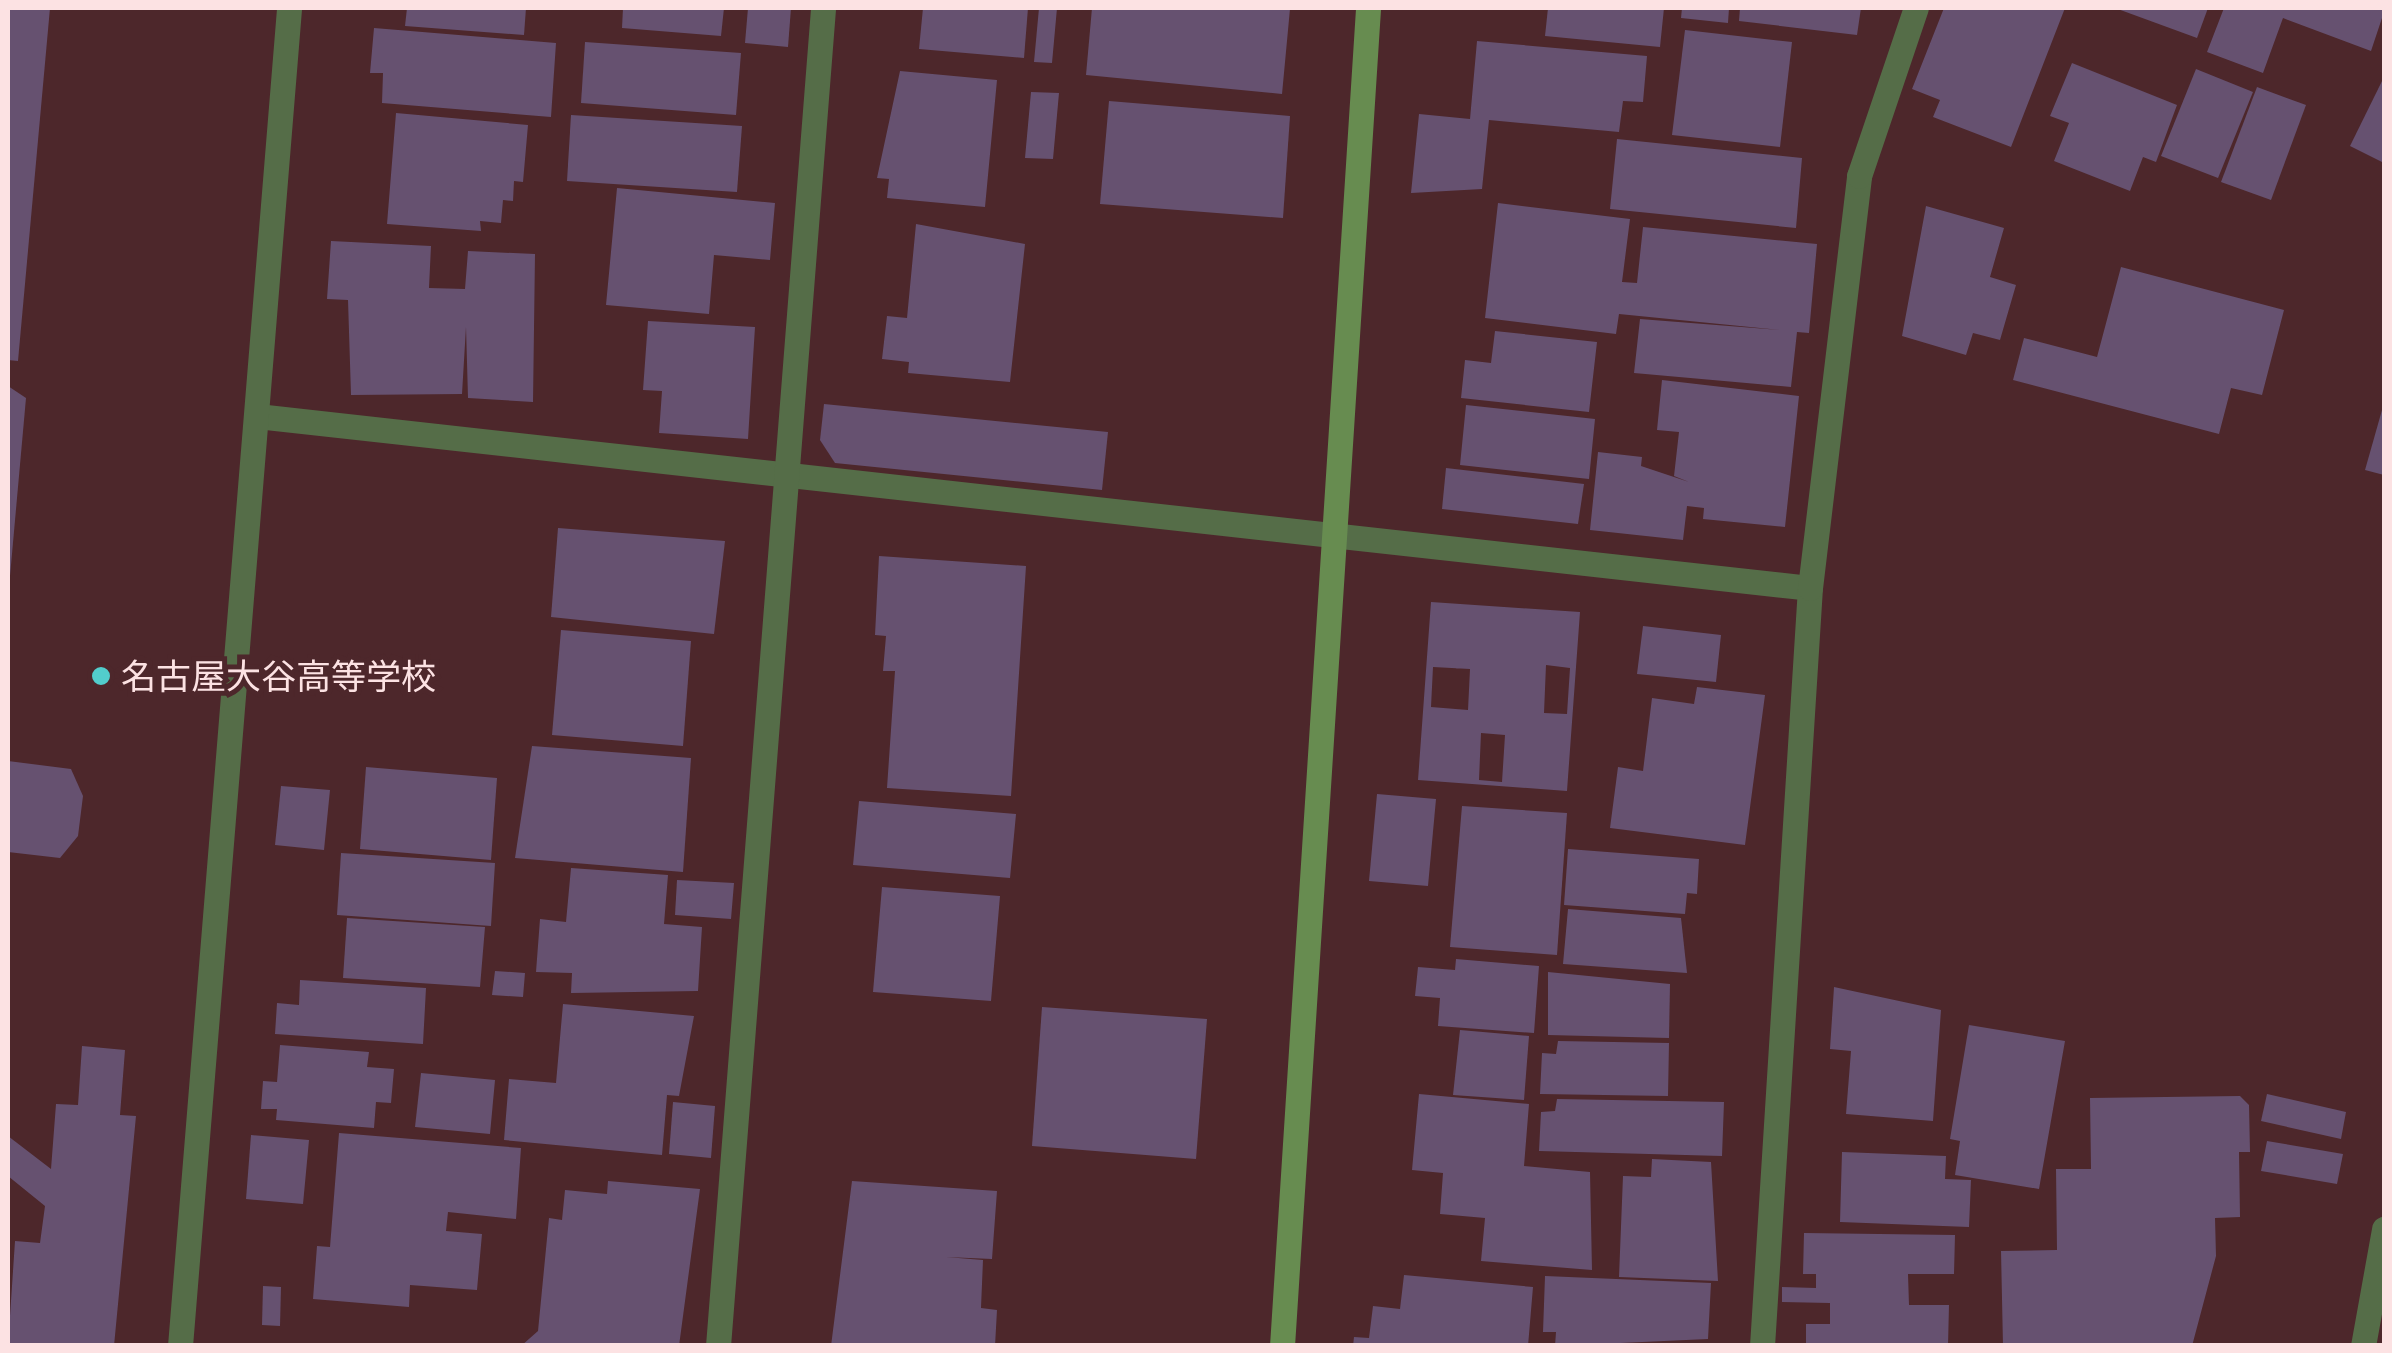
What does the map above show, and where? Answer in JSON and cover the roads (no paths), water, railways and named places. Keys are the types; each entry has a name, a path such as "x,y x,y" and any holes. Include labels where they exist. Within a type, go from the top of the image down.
{"street":[{"path":"180,1346 289,8"},
{"path":"718,1346 823,8"},
{"path":"1282,1346 1368,8"},
{"path":"1762,1346 1810,588 1859,176 1916,8"},
{"path":"257,416 1810,588"},
{"path":"2364,1346 2384,1229"}],"place":[{"name":"名古屋大谷高等学校","path":"101,676"}]}
